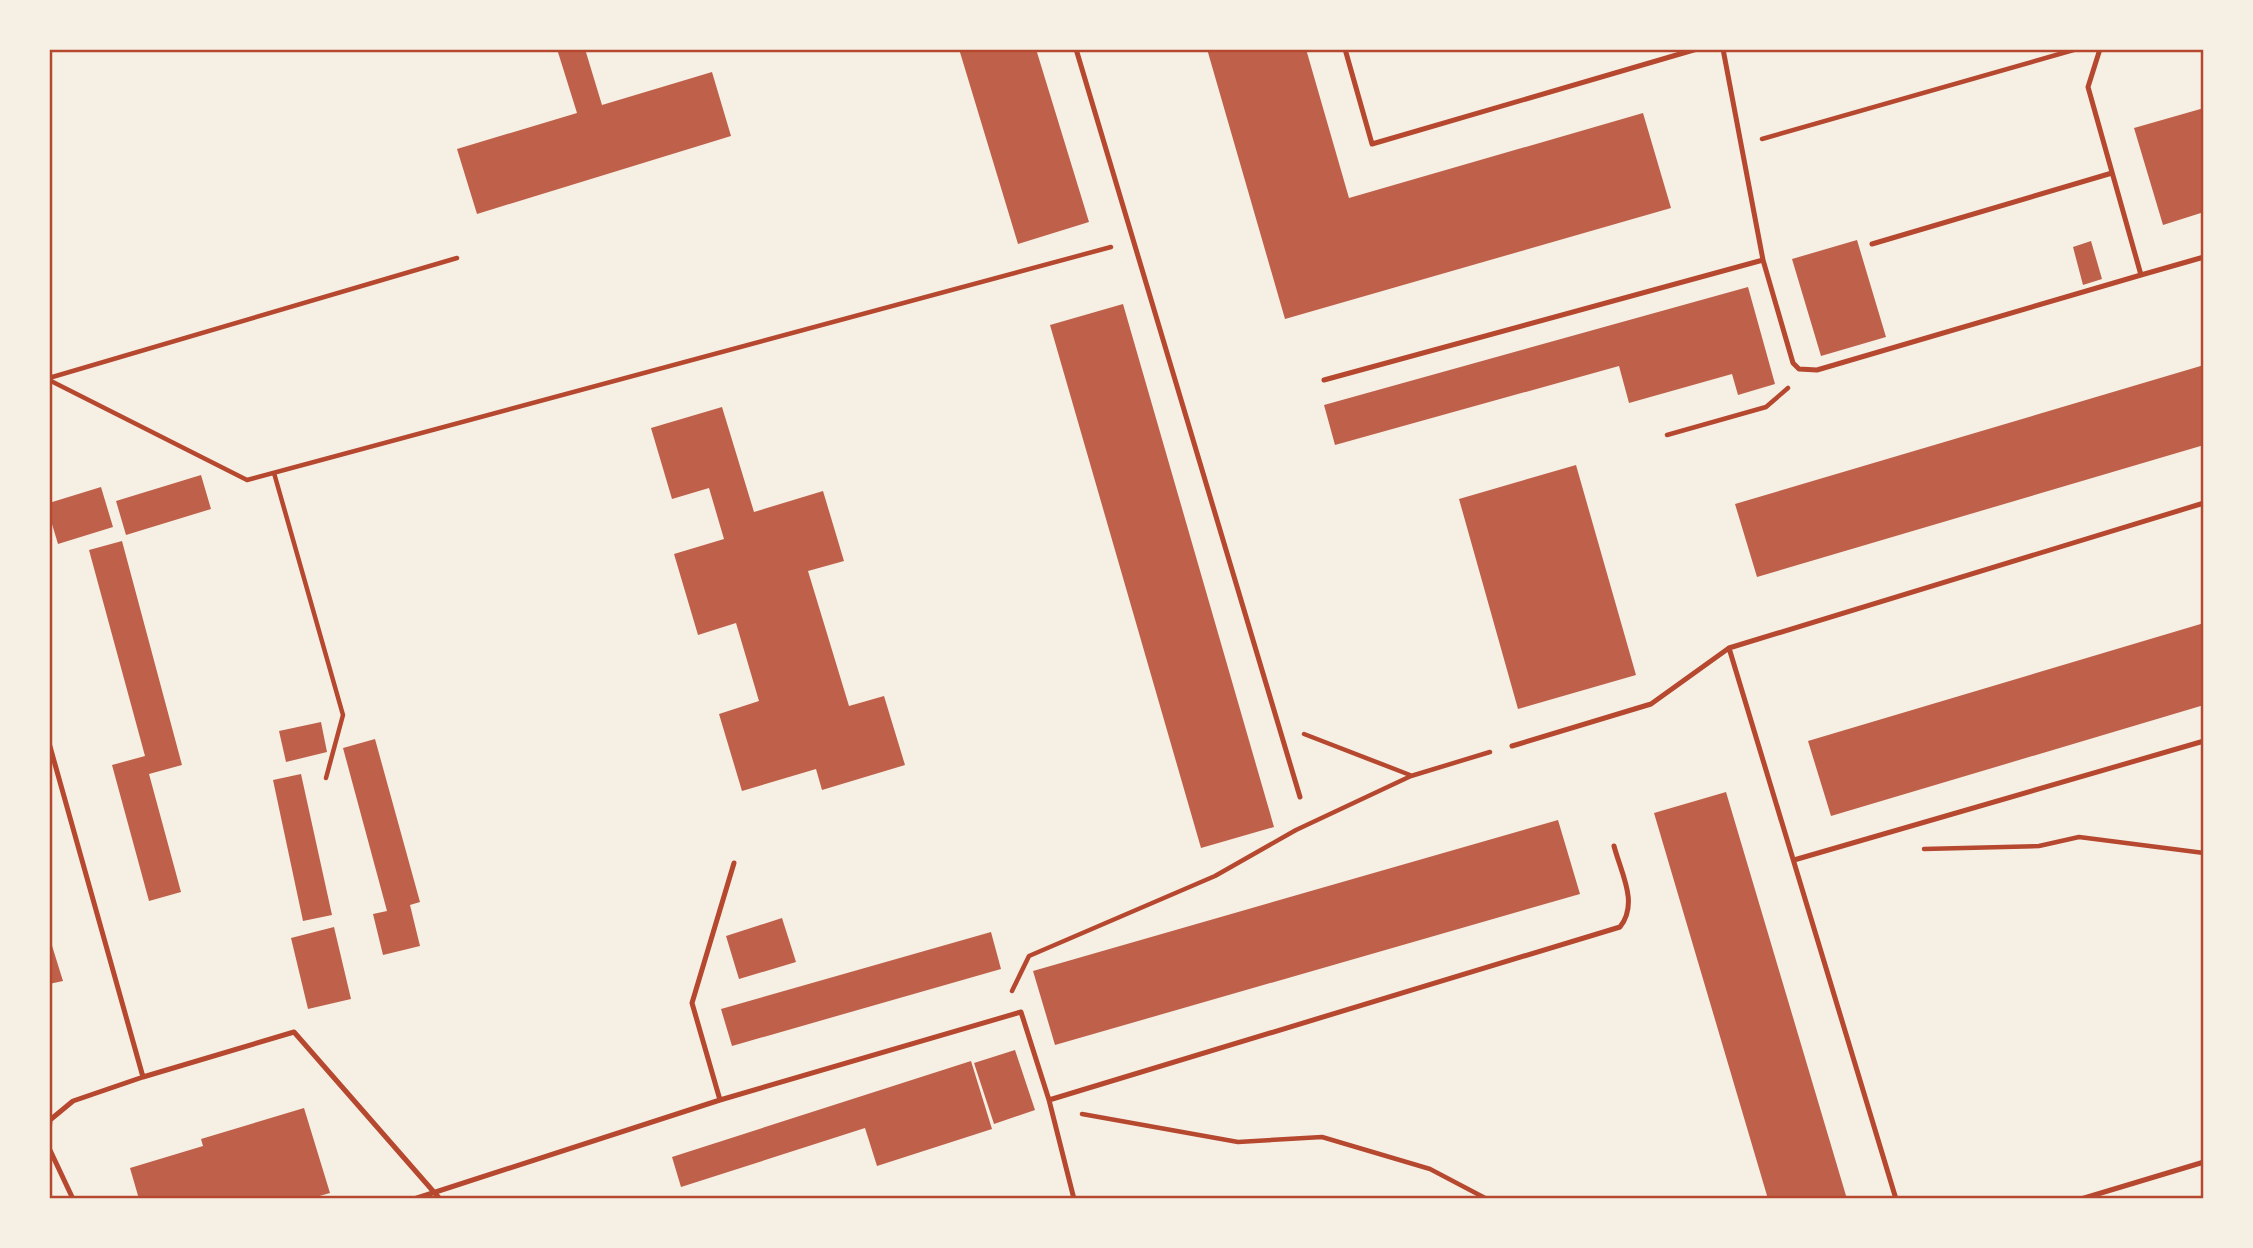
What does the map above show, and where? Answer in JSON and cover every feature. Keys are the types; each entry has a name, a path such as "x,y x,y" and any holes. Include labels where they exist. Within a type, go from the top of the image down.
{"lane":[{"path":"1076,49 1300,797"},
{"path":"1345,49 1372,144 1697,49"},
{"path":"1723,49 1763,260 1793,363 1807,372 2204,257"},
{"path":"2100,49 2088,87 2141,275"},
{"path":"1872,244 2112,173"},
{"path":"1324,380 1763,260"},
{"path":"1512,746 1651,704 1730,649 2204,503"},
{"path":"1730,649 1896,1199"},
{"path":"1794,860 2204,741"},
{"path":"49,743 143,1077"},
{"path":"1049,1100 1620,927 1628,917 1630,904 1614,846"},
{"path":"720,1100 692,1003 734,863"},
{"path":"414,1199 720,1100 1021,1012 1049,1100 1074,1199"},
{"path":"49,1132 50,1120 73,1101 293,1032 440,1199"},
{"path":"49,1148 72,1199"},
{"path":"2081,1199 2204,1162"}],"path":[{"path":"1741,145 2078,49"},
{"path":"49,379 247,480 1135,240"},
{"path":"49,379 457,258"},
{"path":"1667,435 1766,407 1807,372"},
{"path":"274,473 343,715 326,778"},
{"path":"1279,724 1411,776"},
{"path":"997,1020 1029,956 1214,876 1296,831 1411,776 1512,746"},
{"path":"1900,829 1923,849 2039,846 2079,837 2204,853"},
{"path":"1049,1100 1087,1116 1238,1142 1322,1138 1430,1169 1487,1199"}],"building":[{"path":"557,49 585,49 602,105 712,72 731,136 477,214 457,149 577,113"},
{"path":"959,49 1036,49 1089,222 1018,244"},
{"path":"1207,49 1306,49 1349,198 1643,113 1671,208 1285,319"},
{"path":"2204,108 2204,212 2163,225 2134,128"},
{"path":"1857,240 1886,337 1821,356 1792,259"},
{"path":"2091,241 2102,279 2083,285 2073,247"},
{"path":"1748,287 1775,384 1738,395 1732,374 1629,403 1619,366 1335,445 1324,405"},
{"path":"1123,304 1274,827 1201,848 1050,325"},
{"path":"2204,365 2204,445 1757,577 1735,504"},
{"path":"722,407 754,512 823,491 844,561 808,571 849,706 884,696 905,765 822,790 816,769 742,791 719,714 759,701 736,623 698,635 674,554 724,539 709,488 672,499 651,428"},
{"path":"1576,465 1636,675 1518,709 1459,499"},
{"path":"201,475 211,509 126,535 116,501"},
{"path":"101,487 113,527 58,544 49,514 49,503"},
{"path":"122,541 182,765 149,774 181,892 149,901 112,765 145,756 89,550"},
{"path":"2204,623 2204,705 1831,816 1808,741"},
{"path":"321,722 327,752 286,762 279,731"},
{"path":"375,739 420,902 410,905 420,946 383,955 373,914 387,911 343,748"},
{"path":"301,774 332,915 303,921 273,780"},
{"path":"1726,792 1847,1199 1768,1199 1654,813"},
{"path":"1558,820 1580,894 1055,1045 1033,971"},
{"path":"782,918 796,962 739,979 726,936"},
{"path":"334,927 351,999 308,1009 291,938"},
{"path":"991,932 1001,969 732,1046 721,1009"},
{"path":"49,936 63,981 49,984"},
{"path":"1015,1050 1035,1110 994,1124 974,1063"},
{"path":"971,1061 992,1129 877,1166 865,1128 681,1187 672,1157"},
{"path":"304,1108 330,1193 309,1199 139,1199 130,1168 203,1146 201,1139"}]}
